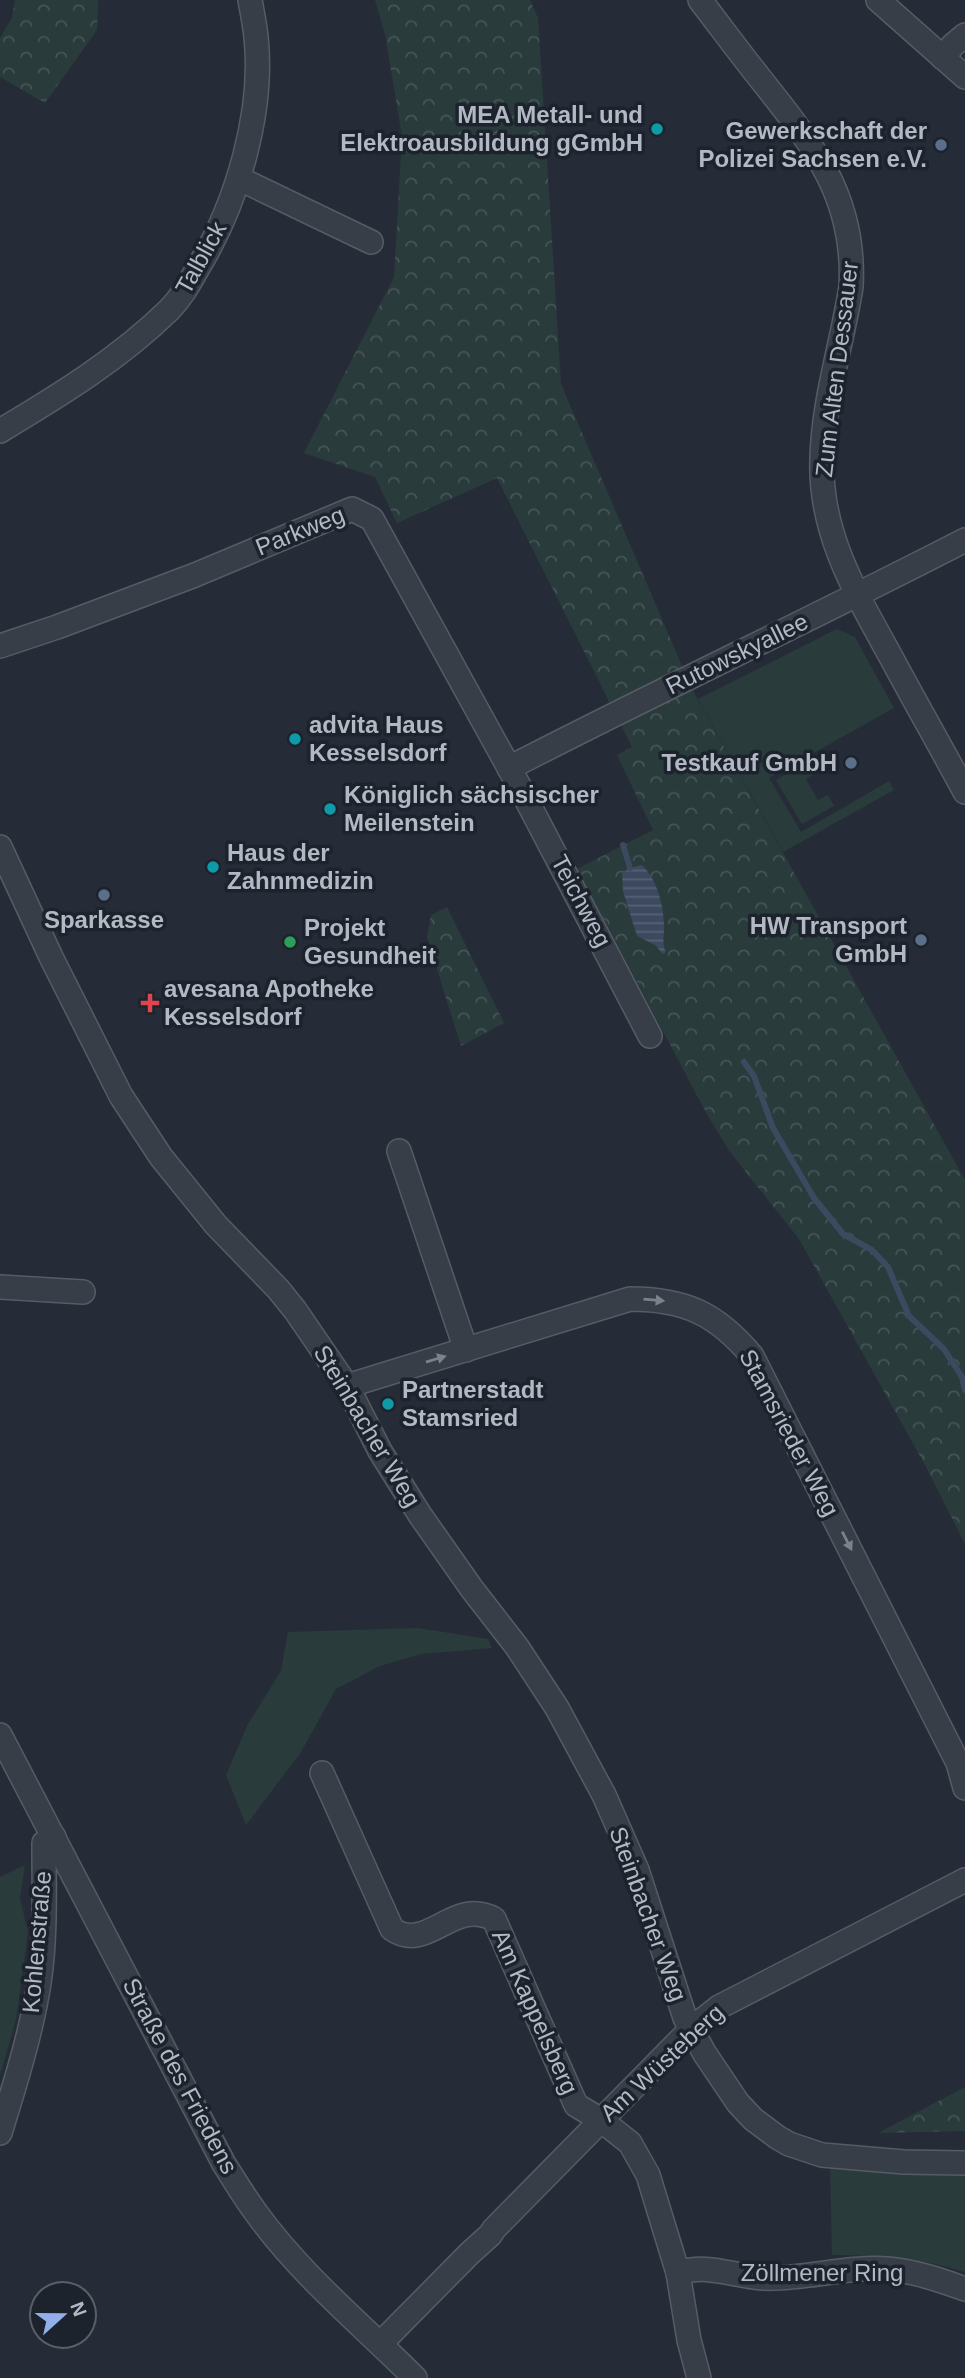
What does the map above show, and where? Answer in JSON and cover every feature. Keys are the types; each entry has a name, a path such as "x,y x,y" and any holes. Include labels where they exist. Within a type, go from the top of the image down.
{"street":[{"name":"Talblick","path":"0,431 100,369 169,310 181,296 214,242 240,179 254,107 256,38 250,0"},
{"name":"Zum Alten Dessauer","path":"700,0 817,154 836,188 848,226 853,264 821,459 822,485 831,536 857,596 965,792"},
{"path":"877,0 965,77"},
{"path":"943,58 953,44 965,35"},
{"path":"240,179 371,242"},
{"name":"Parkweg","path":"0,646 195,575 352,509 372,519 509,768"},
{"name":"Rutowskyallee","path":"509,768 965,540"},
{"name":"Teichweg","path":"509,768 650,1036"},
{"name":"Steinbacher Weg","path":"0,847 51,957 121,1096 161,1157 216,1225 295,1310 347,1385 380,1451 420,1515 517,1647 556,1708 589,1766 642,1882 685,2018 738,2103 767,2130 789,2144 822,2155 904,2162 965,2162"},
{"path":"399,1151 466,1350"},
{"path":"0,1287 83,1292"},
{"name":"Stamsrieder Weg","path":"347,1385 630,1299 660,1299 708,1315 733,1332 752,1356 958,1763 965,1788"},
{"name":"Straße des Friedens","path":"0,1735 162,2046 237,2185 257,2216 304,2268 415,2378"},
{"name":"Am Kappelsberg","path":"322,1773 391,1929 401,1936 412,1937 471,1912 482,1913 494,1919 576,2105 601,2120"},
{"name":"Kohlenstraße","path":"0,2133 26,2044 39,1981 44,1913 44,1843 54,1837"},
{"name":"Am Wüsteberg","path":"381,2343 691,2029 733,1998 965,1880"},
{"path":"601,2120 630,2143 642,2160 653,2188 678,2273 689,2340 699,2378"},
{"name":"Zöllmener Ring","path":"678,2273 693,2268 739,2276 783,2278 887,2269 939,2279 965,2289"}],"green space":[{"path":"15,0 98,0 97,30 45,103 0,77 0,38 12,18"},
{"path":"375,0 530,0 538,18 561,384 692,689 965,1180 965,1544 925,1465 799,1239 730,1152 708,1116 577,869 653,830 617,755 632,747 497,478 397,523 375,477 304,453 394,277 402,136 385,34"},
{"path":"837,629 855,637 894,708 769,778 801,832 889,781 894,790 783,852 698,699"},
{"path":"809,761 816,773 806,779 818,800 828,795 834,806 802,824 776,780"},
{"path":"447,907 504,1023 461,1046 427,937 431,915"},
{"path":"418,1628 488,1639 492,1648 421,1654 380,1666 336,1689 301,1752 246,1825 226,1775 248,1724 281,1671 288,1632"},
{"path":"25,1865 20,1898 28,1933 16,2019 0,2076 0,1877"},
{"path":"965,2087 965,2131 878,2133"},
{"path":"830,2162 965,2174 965,2272 899,2258 832,2255"}],"water":[{"path":"642,865 652,878 661,900 666,952 663,954 655,945 637,936 623,891 622,873"}],"waterway":[{"path":"623,845 630,868"},
{"path":"744,1062 754,1076 773,1128 814,1198 843,1234 872,1250 888,1267 909,1316 944,1349 962,1377 965,1390"}],"place":[{"name":"MEA Metall- und Elektroausbildung gGmbH","path":"657,129"},
{"name":"Gewerkschaft der Polizei Sachsen e.V.","path":"941,145"},
{"name":"advita Haus Kesselsdorf","path":"295,739"},
{"name":"Testkauf GmbH","path":"851,763"},
{"name":"Königlich sächsischer Meilenstein","path":"330,809"},
{"name":"Haus der Zahnmedizin","path":"213,867"},
{"name":"Sparkasse","path":"104,895"},
{"name":"HW Transport GmbH","path":"921,940"},
{"name":"Projekt Gesundheit","path":"290,942"},
{"name":"avesana Apotheke Kesselsdorf","path":"150,1003"},
{"name":"Partnerstadt Stamsried","path":"388,1404"}]}
